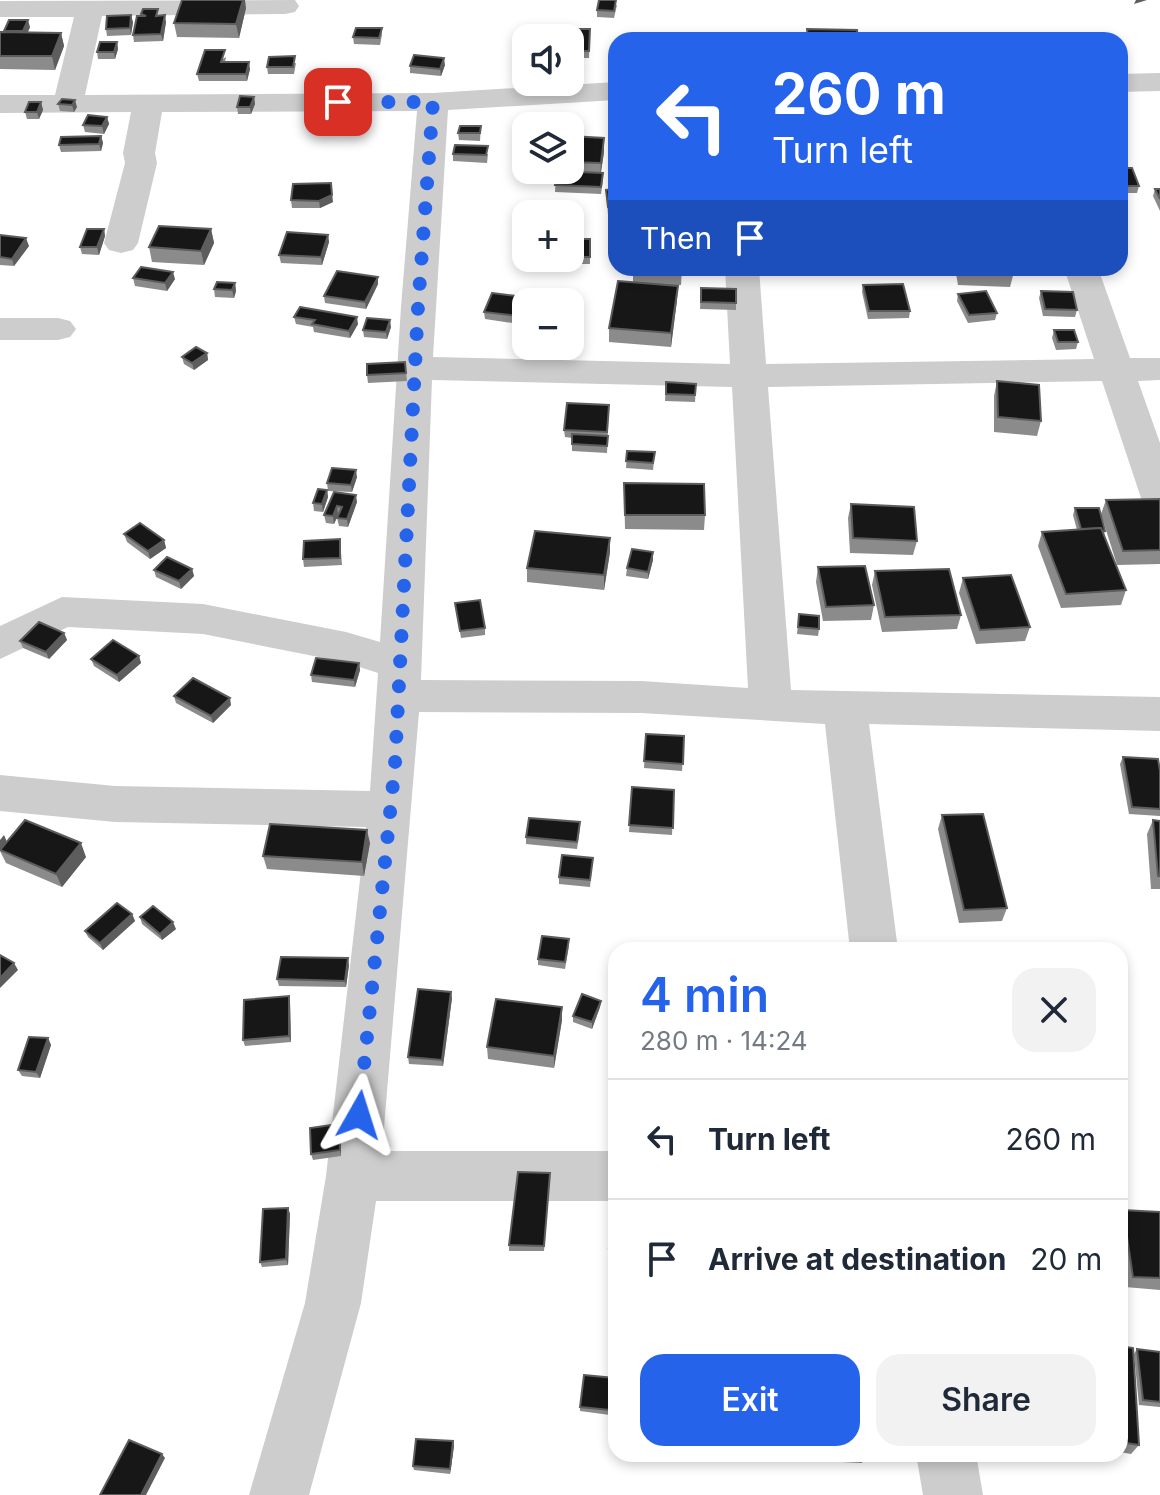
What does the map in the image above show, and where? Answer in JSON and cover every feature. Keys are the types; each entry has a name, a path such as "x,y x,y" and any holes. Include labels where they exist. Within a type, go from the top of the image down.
{"street":[{"path":"0,9 91,4 285,6"},
{"path":"68,103 91,4"},
{"path":"1128,83 1160,82"},
{"path":"0,104 433,102 608,91"},
{"path":"279,1495 333,1303 353,1176 390,809 433,102"},
{"path":"121,243 141,163 141,141 148,103"},
{"path":"743,276 771,706"},
{"path":"1084,276 1160,498"},
{"path":"0,329 58,329"},
{"path":"417,368 750,376 1160,369"},
{"path":"0,644 62,612 203,619 346,647 398,680 494,699 641,697 771,706 1160,714"},
{"path":"845,708 873,942"},
{"path":"0,793 115,804 390,809"},
{"path":"353,1176 608,1176"},
{"path":"947,1462 953,1495"}],"building":[{"path":"182,0 243,0 236,24 174,23"},
{"path":"599,0 616,0 614,11 597,10"},
{"path":"143,9 158,9 156,16 165,15 161,34 133,35 137,16 146,16 141,14"},
{"path":"131,15 130,28 106,29 107,16"},
{"path":"9,20 28,20 23,31 4,31"},
{"path":"356,28 382,28 379,38 353,37"},
{"path":"584,29 590,29 589,51 584,51"},
{"path":"807,29 857,32 807,32"},
{"path":"0,32 61,33 52,56 0,56"},
{"path":"100,42 117,42 114,52 97,52"},
{"path":"205,50 225,50 221,62 249,62 246,74 197,74"},
{"path":"414,55 444,58 440,69 410,66"},
{"path":"295,56 293,67 267,67 269,57"},
{"path":"240,96 254,97 250,107 237,107"},
{"path":"62,99 75,100 72,105 58,104"},
{"path":"29,102 41,102 37,112 25,112"},
{"path":"88,115 107,117 102,126 83,125"},
{"path":"460,126 481,126 480,133 458,133"},
{"path":"101,136 99,144 59,145 61,137"},
{"path":"584,137 604,138 601,163 584,162"},
{"path":"455,145 488,146 486,155 453,154"},
{"path":"1128,168 1132,168 1139,186 1128,186"},
{"path":"584,172 603,173 601,187 555,185 584,184"},
{"path":"331,183 332,195 319,201 291,200 293,184"},
{"path":"159,226 211,229 201,251 149,247"},
{"path":"87,229 104,229 97,247 80,247"},
{"path":"287,232 328,235 321,257 279,255"},
{"path":"0,235 26,238 12,259 0,257"},
{"path":"584,239 590,239 590,257 584,257"},
{"path":"141,267 173,272 165,283 133,278"},
{"path":"337,271 378,277 365,302 324,296"},
{"path":"618,281 678,286 671,333 609,328"},
{"path":"217,282 235,283 232,290 214,289"},
{"path":"903,284 910,311 869,311 863,285"},
{"path":"701,288 736,289 736,303 701,302"},
{"path":"986,291 997,313 969,315 958,294"},
{"path":"1041,291 1073,292 1077,310 1045,309"},
{"path":"492,293 512,295 512,315 484,312"},
{"path":"300,307 357,317 349,331 294,317"},
{"path":"367,318 390,320 386,332 363,330"},
{"path":"1054,330 1074,330 1078,342 1058,342"},
{"path":"196,347 207,353 192,363 182,357"},
{"path":"405,362 406,373 367,375 367,364"},
{"path":"997,381 1039,385 1041,421 998,417"},
{"path":"666,382 696,384 695,395 666,394"},
{"path":"567,403 609,405 607,432 564,430"},
{"path":"572,434 608,436 607,446 572,444"},
{"path":"627,451 655,452 653,463 626,461"},
{"path":"332,468 356,470 351,485 327,483"},
{"path":"624,483 704,484 705,515 625,515"},
{"path":"318,489 327,490 322,504 313,503"},
{"path":"334,492 356,495 347,519 337,518 342,507 337,506 333,516 324,515"},
{"path":"1160,499 1160,550 1123,551 1106,500"},
{"path":"851,504 914,507 917,541 853,538"},
{"path":"1075,508 1099,508 1105,531 1101,528 1081,529"},
{"path":"140,523 164,540 148,551 124,534"},
{"path":"1101,528 1126,590 1066,594 1042,532"},
{"path":"535,531 610,538 604,575 527,568"},
{"path":"340,539 340,558 303,559 304,541"},
{"path":"632,549 653,552 648,572 627,568"},
{"path":"167,557 192,569 179,581 154,570"},
{"path":"865,566 874,605 826,607 818,567"},
{"path":"949,569 961,615 885,617 875,571"},
{"path":"1011,575 1030,627 980,630 963,578"},
{"path":"480,600 485,628 460,631 455,603"},
{"path":"799,614 819,616 819,629 798,627"},
{"path":"39,622 64,633 46,652 20,641"},
{"path":"113,640 139,656 117,675 91,659"},
{"path":"316,658 359,663 354,680 311,675"},
{"path":"193,678 230,698 211,716 174,696"},
{"path":"646,734 684,736 683,764 644,761"},
{"path":"1123,757 1158,759 1160,809 1132,807"},
{"path":"632,787 674,790 673,828 629,825"},
{"path":"983,814 1007,908 964,910 942,815"},
{"path":"529,818 580,822 577,842 526,837"},
{"path":"25,820 81,843 56,874 0,850"},
{"path":"1153,820 1160,821 1160,876 1158,876"},
{"path":"270,824 367,830 362,862 263,856"},
{"path":"562,855 593,858 590,880 559,877"},
{"path":"117,903 132,914 100,943 85,931"},
{"path":"153,906 173,922 160,934 140,917"},
{"path":"542,936 569,939 565,962 538,959"},
{"path":"0,955 14,963 0,978"},
{"path":"281,957 348,958 345,981 277,979"},
{"path":"418,989 451,992 442,1060 408,1057"},
{"path":"582,994 601,1001 592,1022 573,1016"},
{"path":"289,996 289,1036 243,1040 244,1000"},
{"path":"496,999 562,1007 554,1056 487,1047"},
{"path":"29,1037 48,1038 36,1072 18,1070"},
{"path":"339,1124 340,1150 311,1154 310,1128"},
{"path":"518,1172 550,1173 544,1246 509,1245"},
{"path":"288,1208 286,1259 260,1262 263,1209"},
{"path":"1128,1210 1160,1212 1160,1278 1133,1277 1128,1244"},
{"path":"1128,1347 1133,1348 1139,1445 1128,1443"},
{"path":"1137,1349 1160,1352 1160,1402 1143,1400"},
{"path":"584,1375 608,1377 608,1410 580,1407"},
{"path":"416,1439 453,1441 450,1469 413,1466"},
{"path":"129,1440 162,1454 141,1495 100,1495"}],"route":[{"path":"338,102 433,102 418,307 395,764 359,1115"}]}
